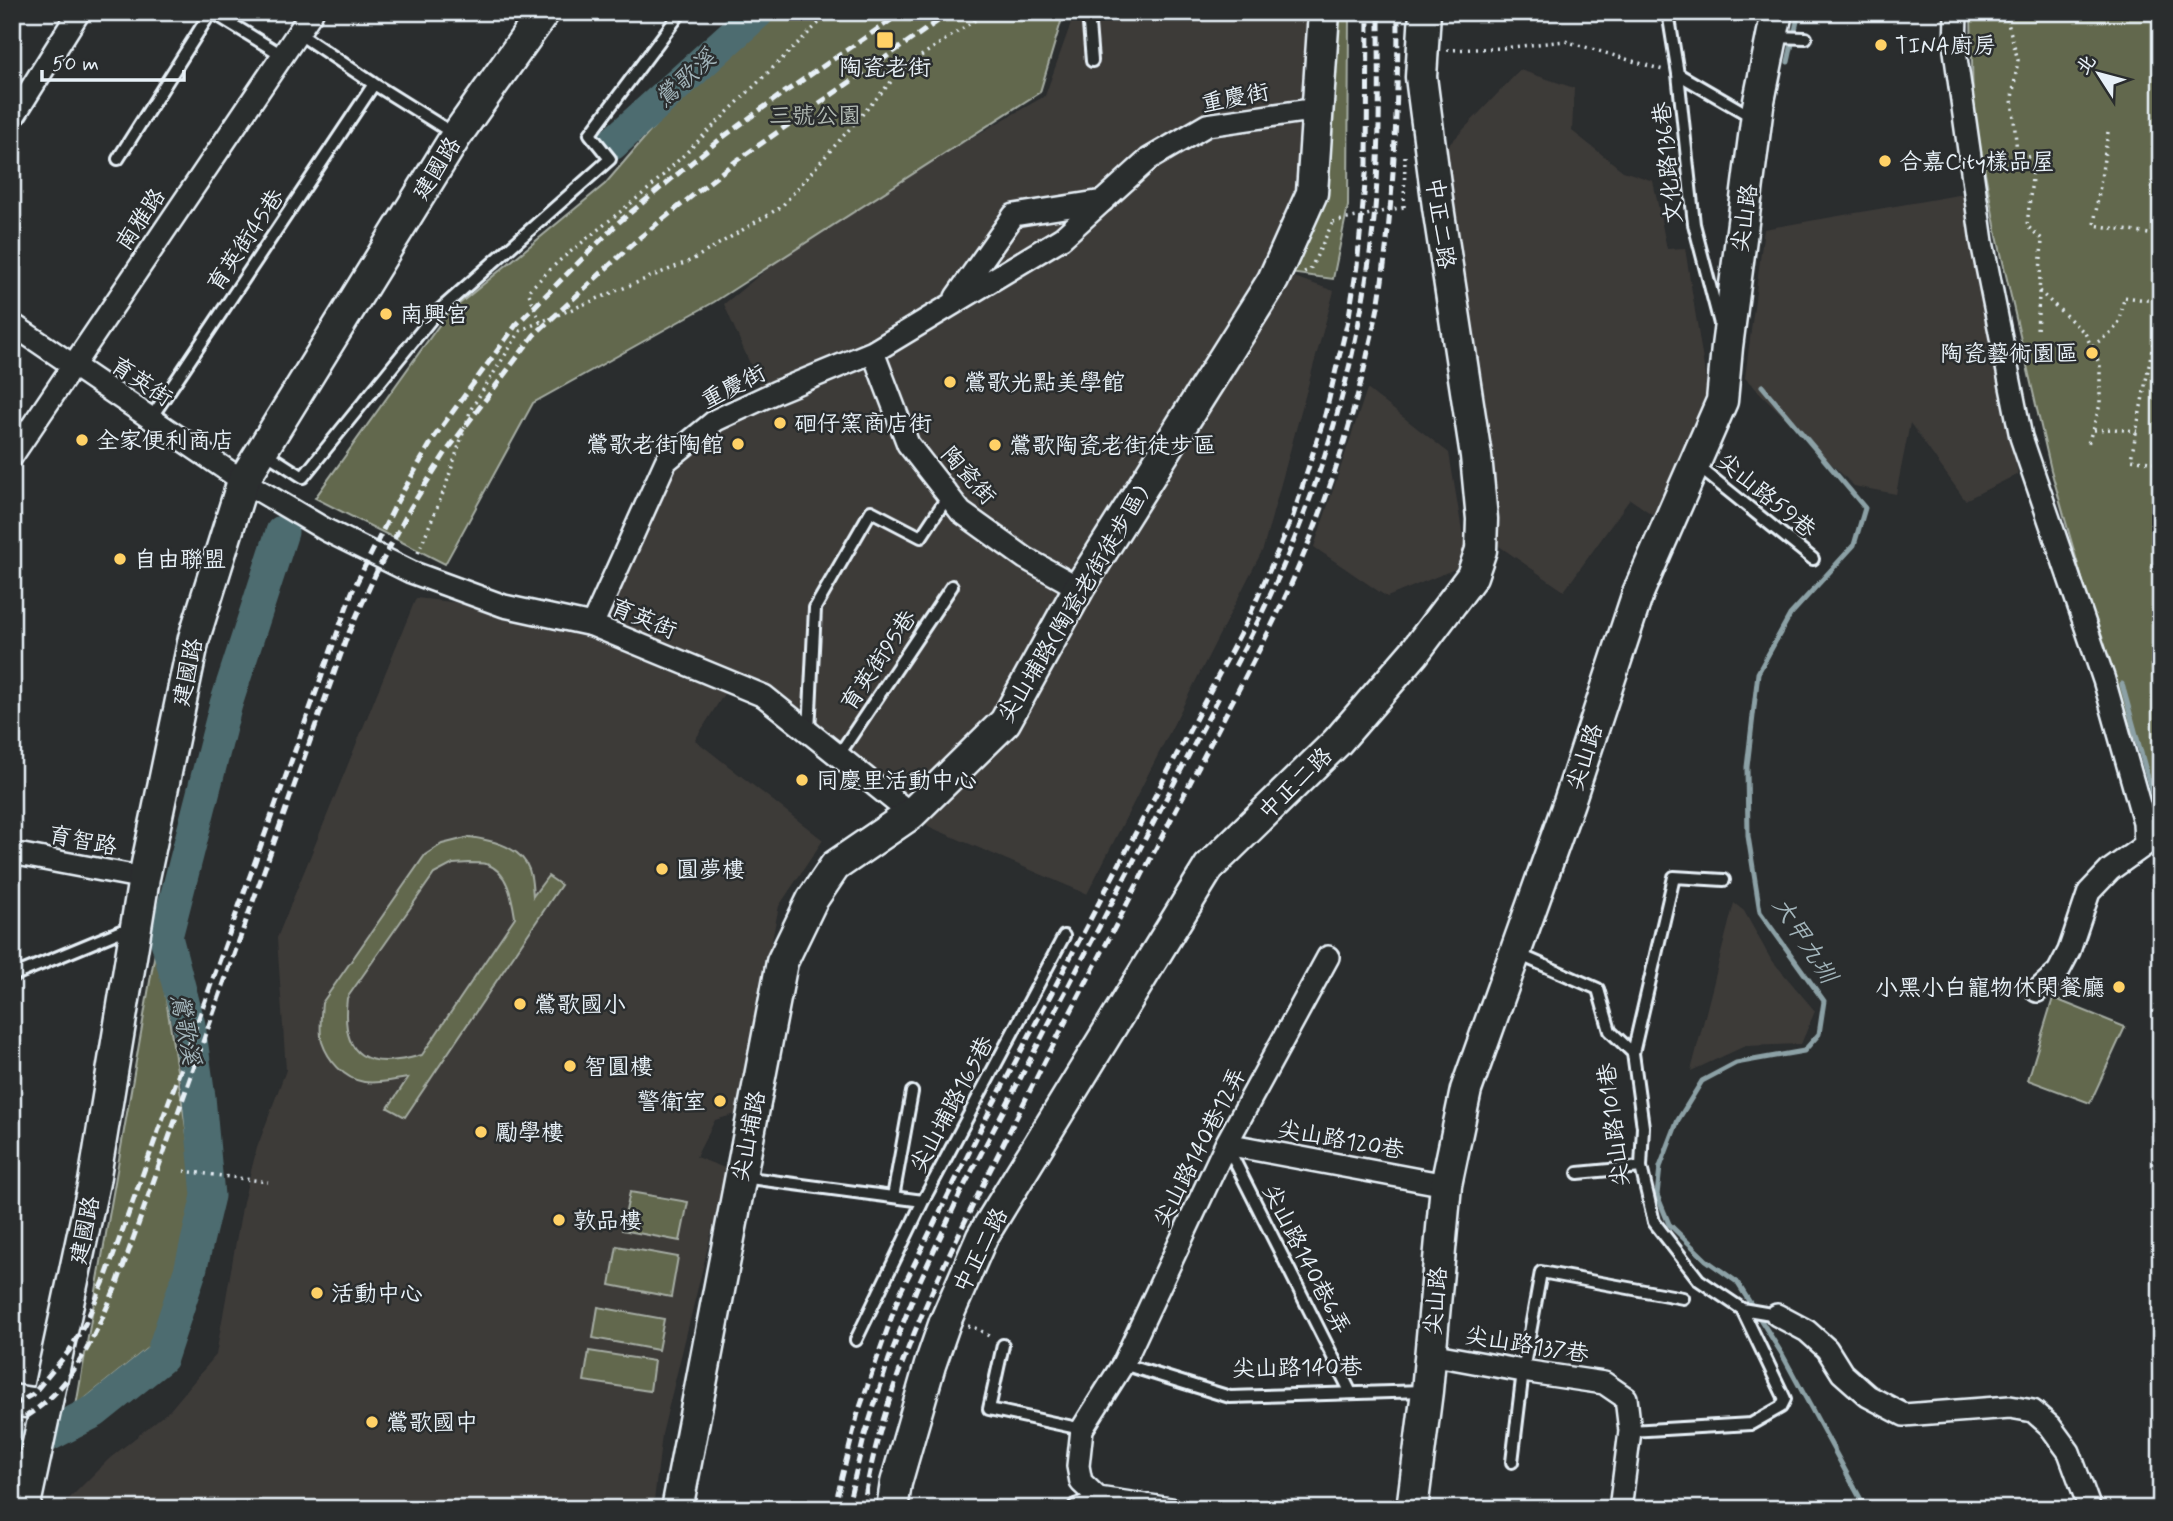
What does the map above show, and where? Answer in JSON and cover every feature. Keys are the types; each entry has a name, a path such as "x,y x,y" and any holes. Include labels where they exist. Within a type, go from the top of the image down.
{"main road":[{"name":"建國路","path":"24,1509 94,1182 144,878 194,638 243,481 456,136 544,12"},
{"path":"1317,109 1324,12"},
{"name":"中正二路","path":"892,1509 896,1483 930,1365 945,1322 982,1237 1209,867 1337,742 1414,653 1472,576 1481,550 1482,519 1476,456 1421,77 1425,12"},
{"name":"尖山路","path":"1412,1509 1427,1391 1446,1185 1466,1090 1569,802 1638,593 1722,401 1757,120 1778,29"},
{"name":"尖山埔路(陶瓷老街徒步區)","path":"911,814 1005,722 1079,589 1208,388 1282,265 1312,192 1317,109"},
{"name":"尖山埔路","path":"677,1509 782,962 812,900 835,866 911,814"},
{"path":"12,1400 44,1410"}],"street":[{"path":"12,119 79,12"},
{"name":"南雅路","path":"12,456 312,12"},
{"path":"1956,12 1955,51 1982,242 2021,437 2104,681 2144,822 2145,845 2110,870 2089,892 2069,951 2058,972 2037,991"},
{"name":"重慶街","path":"592,625 666,461 716,421 776,392 873,352 1062,238 1149,159 1207,125 1317,109"},
{"name":"重慶街","path":"951,304 1014,215 1103,201"},
{"name":"育英街","path":"12,324 243,481 326,530 411,572 504,606 592,625 764,696 911,814"},
{"name":"陶瓷街","path":"873,352 908,444 961,512 1025,558 1079,589"},
{"name":"育智路","path":"12,853 144,878"},
{"name":"尖山路140巷12弄","path":"1123,1364 1226,1144 1328,957"},
{"name":"尖山路120巷","path":"1226,1144 1446,1185"},
{"path":"1777,1315 1807,1331 1828,1349 1842,1373 1868,1396 1904,1415 2010,1406 2033,1411 2050,1426 2069,1452 2090,1509"},
{"name":"尖山路137巷","path":"1430,1354 1604,1383 1626,1398 1630,1431 1620,1509"},
{"path":"1123,1364 1082,1429 1078,1466 1081,1482 1098,1497 1171,1509"}],"lane":[{"path":"118,159 211,12 282,55"},
{"path":"261,450 303,477 435,314 610,159 590,134 681,12"},
{"path":"1088,12 1092,61"},
{"name":"文化路136巷","path":"1668,12 1678,74 1693,224 1727,347"},
{"path":"1778,29 1807,38"},
{"path":"298,33 456,136"},
{"path":"1678,74 1757,120"},
{"name":"育英街45巷","path":"151,418 374,85"},
{"name":"尖山路59巷","path":"1695,463 1813,559"},
{"path":"809,733 815,608 871,511 921,537 948,496"},
{"name":"育英街95巷","path":"838,756 952,586"},
{"path":"1633,1052 1674,877 1724,880"},
{"path":"12,976 136,925"},
{"name":"尖山埔路165巷","path":"739,1177 923,1201 1064,936"},
{"name":"尖山路101巷","path":"1515,953 1598,989 1610,1031 1633,1052 1643,1127 1641,1167 1654,1223 1699,1280 1746,1310"},
{"path":"893,1197 912,1091"},
{"name":"尖山路140巷6弄","path":"1226,1144 1351,1393"},
{"path":"1578,1173 1641,1167"},
{"path":"856,1340 923,1201"},
{"path":"1512,1462 1523,1371 1541,1272 1683,1298"},
{"path":"1746,1310 1777,1315"},
{"path":"1630,1431 1751,1424 1781,1406 1785,1399 1746,1310"},
{"path":"1003,1345 989,1409 1082,1429"},
{"name":"尖山路140巷","path":"1123,1364 1230,1397 1427,1391"},
{"path":"1073,1509 1074,1506 1098,1497"}],"path":[{"path":"540,322 528,291 559,261 651,187 830,12"},
{"path":"411,572 445,488 471,409 520,330 692,260 781,207 903,68 987,12"},
{"path":"2005,12 2018,60 2011,98 2017,152 2034,159 2027,226 2042,239 2037,331"},
{"path":"1440,49 1503,48 1565,41 1678,74"},
{"path":"2108,132 2094,225 2161,236"},
{"path":"1310,270 1333,222 1404,207"},
{"path":"2039,291 2085,333 2100,365 2100,405 2087,447"},
{"path":"2092,346 2121,321 2124,297 2161,302 2131,459 2161,464"},
{"path":"2093,430 2137,431"},
{"path":"184,1171 268,1182"}],"shaded area":[{"name":"鶯歌陶瓷老街徒步區","path":"1075,12 1315,12 1301,189 1268,268 1334,291 1263,549 1087,894 930,827 768,689 604,622 674,464 765,398 724,304 829,219 1045,96"},
{"path":"1520,70 1574,88 1572,131 1623,171 1653,181 1667,249 1685,248 1708,393 1656,517 1630,499 1564,591 1499,546 1444,150"},
{"path":"1964,194 2018,474 1965,500 1910,423 1896,494 1854,486 1745,378 1764,229"},
{"path":"1367,389 1449,453 1466,555 1455,569 1387,597 1314,547"},
{"name":"鶯歌國小","path":"416,598 469,604 591,635 727,689 695,740 823,840 779,906 736,1114 715,1120 696,1157 727,1169 662,1434 653,1509 59,1509 109,1459 170,1410 216,1355 243,1202 257,1148 286,1070 277,938"},
{"path":"1734,903 1744,911 1770,958 1815,1011 1801,1044 1745,1046 1691,1071"}],"green space":[{"name":"三號公園","path":"775,12 1064,12 1040,92 714,302 533,403 445,564 315,498 447,314 605,184 671,107"},
{"path":"1333,12 1349,12 1348,206 1333,279 1289,273"},
{"name":"陶瓷藝術園區","path":"1971,12 2161,12 2161,809 2102,649 2051,470 1997,236 1973,109"},
{"path":"470,837 493,842 515,852 528,867 533,896 548,876 561,885 405,1117 388,1108 408,1078 364,1082 350,1077 333,1062 321,1037 322,1003 425,855 442,844","holes":["453,864 486,864 504,879 515,917 422,1055 387,1061 373,1060 362,1055 353,1047 348,1035 347,998 434,874"]},
{"path":"157,941 198,1205 149,1347 76,1406"},
{"path":"2053,998 2125,1027 2090,1103 2028,1080"},
{"path":"630,1192 688,1202 680,1241 622,1230"},
{"path":"617,1246 678,1257 671,1297 610,1285"},
{"path":"598,1307 664,1319 658,1350 593,1338"},
{"path":"589,1351 654,1361 650,1391 584,1381"}],"waterway":[{"name":"鶯歌溪","path":"612,144 758,12"},
{"name":"大甲九圳","path":"1788,62 1799,12"},
{"name":"大甲九圳","path":"1762,386 1865,508 1854,545 1790,615 1758,673 1747,767 1748,836 1760,912 1824,1001 1819,1034 1804,1051 1736,1063 1702,1081 1678,1120 1660,1167 1657,1195 1669,1224 1706,1260 1737,1282 1782,1354 1866,1509"},
{"name":"鶯歌溪","path":"12,1454 95,1411 161,1358 190,1271 208,1196 189,1025 166,937 226,704 282,532"},
{"path":"2122,684 2161,825"}],"railway":[{"path":"12,1406 33,1394 69,1351 85,1324 105,1279 352,592 398,500 435,436 516,325 619,222 719,140 903,12"},
{"path":"12,1424 50,1398 65,1382 88,1346 108,1305 347,637 376,573 411,507 446,452 534,335 638,239 736,161 951,12"},
{"path":"834,1509 858,1413 900,1293 988,1114 1249,617 1293,516 1325,415 1349,316 1357,266 1367,164 1368,12"},
{"path":"1235,666 1262,613 1308,505 1343,393 1356,336 1367,278 1378,167 1379,12"},
{"path":"863,1509 887,1406 911,1340 939,1276 1046,1059 1269,631 1325,499 1357,396 1380,297 1394,150 1398,12"},
{"path":"847,1509 864,1438 889,1359 918,1285 960,1194 1219,697"}],"place":[{"name":"陶瓷老街","path":"885,40"},
{"name":"TINA廚房","path":"1881,45"},
{"name":"合嘉City樣品屋","path":"1885,161"},
{"name":"南興宮","path":"386,314"},
{"name":"陶瓷藝術園區","path":"2092,353"},
{"name":"鶯歌光點美學館","path":"950,382"},
{"name":"硘仔窯商店街","path":"780,423"},
{"name":"全家便利商店","path":"82,440"},
{"name":"鶯歌老街陶館","path":"738,444"},
{"name":"鶯歌陶瓷老街徒步區","path":"995,445"},
{"name":"自由聯盟","path":"120,559"},
{"name":"同慶里活動中心","path":"802,780"},
{"name":"圓夢樓","path":"662,869"},
{"name":"小黑小白寵物休閑餐廳","path":"2119,987"},
{"name":"鶯歌國小","path":"520,1004"},
{"name":"智圓樓","path":"570,1066"},
{"name":"警衛室","path":"720,1101"},
{"name":"勵學樓","path":"481,1132"},
{"name":"敦品樓","path":"559,1220"},
{"name":"活動中心","path":"317,1293"},
{"name":"鶯歌國中","path":"372,1422"}]}
